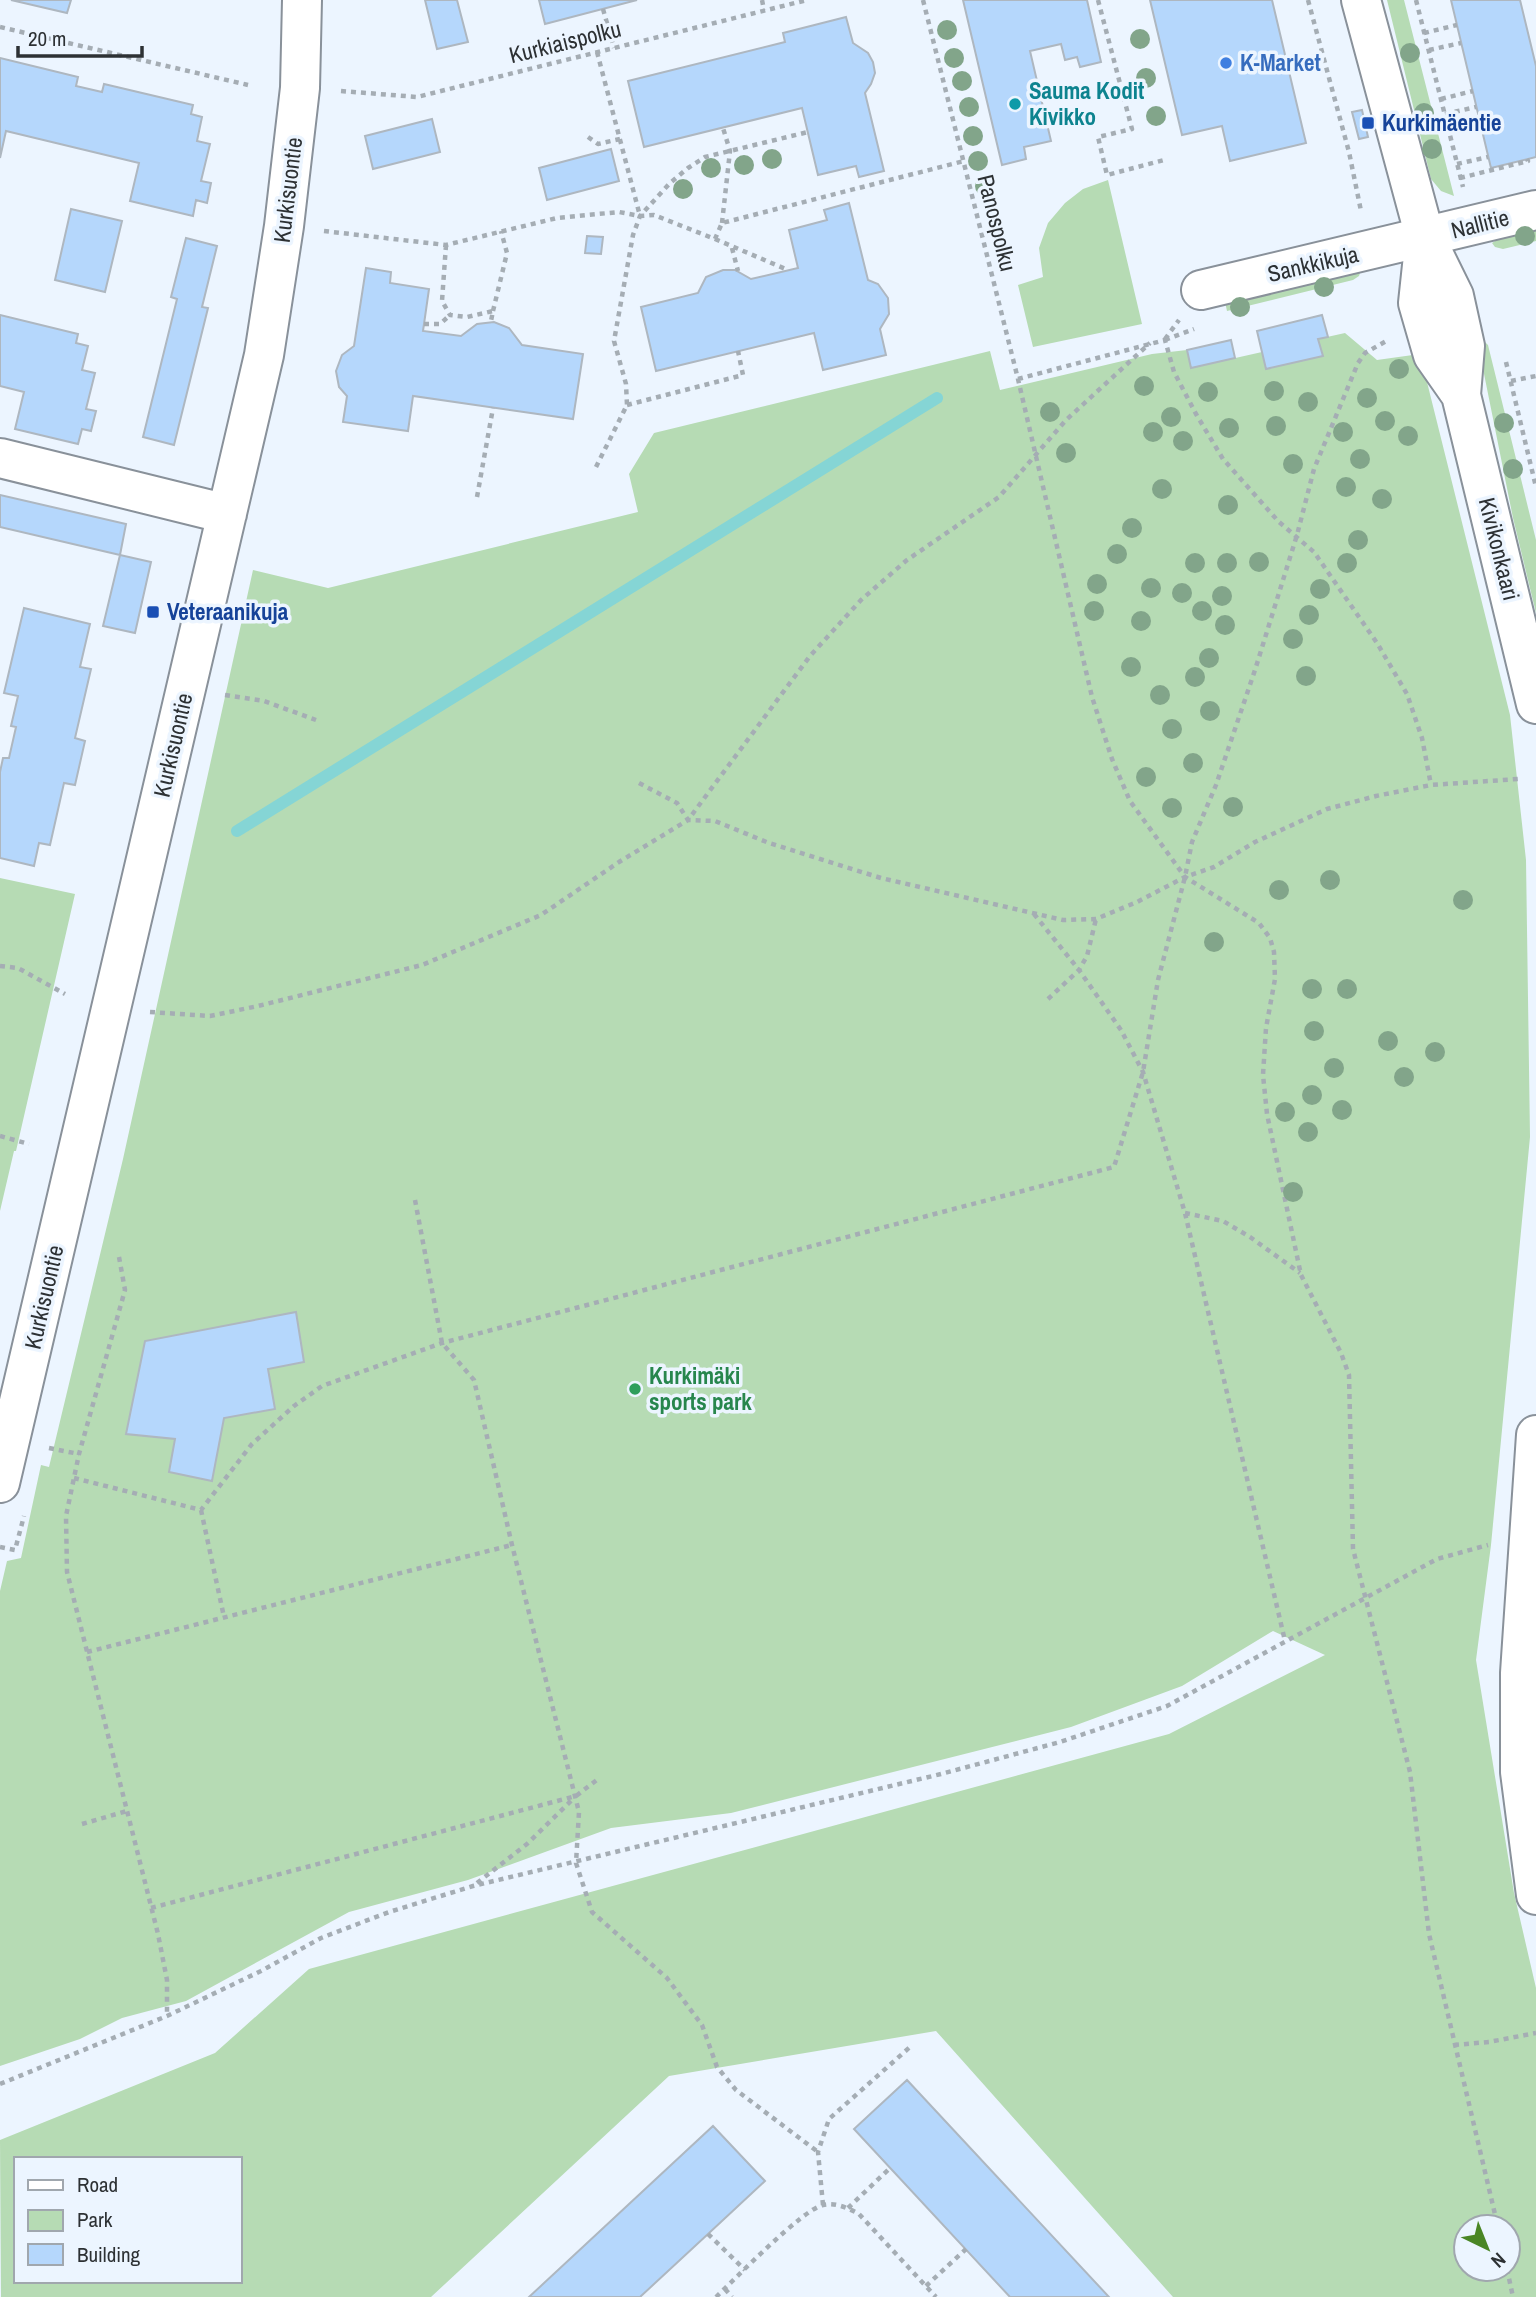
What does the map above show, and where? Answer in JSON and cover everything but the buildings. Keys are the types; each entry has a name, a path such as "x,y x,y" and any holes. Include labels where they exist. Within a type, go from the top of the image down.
{"street":[{"name":"Kurkisuontie","path":"0,1483 264,355 284,226 300,88 302,0"},
{"name":"Kivikonkaari","path":"1361,0 1424,237 1418,303 1433,355 1461,396 1536,704"},
{"name":"Nallitie","path":"1424,237 1536,210"},
{"name":"Sankkikuja","path":"1201,290 1424,237"},
{"path":"0,458 227,513"},
{"path":"1536,1435 1520,1673 1520,1772 1536,1895"}],"path":[{"path":"762,0 764,10"},
{"name":"Kurkiaispolku","path":"328,90 417,97 807,0"},
{"name":"Panospolku","path":"923,0 1018,379 1092,697 1112,759 1130,801 1185,877"},
{"path":"1098,0 1132,129 1098,136 1107,175 1164,160"},
{"path":"1308,0 1349,152 1362,218"},
{"path":"1416,0 1464,193"},
{"path":"603,9 614,48"},
{"path":"1424,33 1457,25"},
{"path":"0,27 248,85"},
{"path":"1429,50 1461,43"},
{"path":"597,52 640,216"},
{"path":"1441,99 1473,91"},
{"path":"1445,114 1476,107"},
{"path":"715,240 722,223 730,151 723,128"},
{"path":"596,467 627,405 626,384 614,341 633,235 640,216 670,183 688,167 705,158 807,132"},
{"path":"588,136 598,144 620,139"},
{"path":"1457,164 1488,157"},
{"path":"1461,178 1528,162 1527,159"},
{"path":"722,223 964,161"},
{"path":"284,226 446,245 557,218 590,213 654,215 789,271"},
{"path":"491,321 507,253 501,232"},
{"path":"446,245 442,301 450,315"},
{"path":"732,248 738,271"},
{"path":"424,324 440,324 450,315 467,317 493,311"},
{"path":"224,1617 201,1510 252,1444 294,1406 322,1386 442,1343 1114,1167 1143,1072 1158,980 1192,842 1216,785 1297,535 1314,469 1357,363 1365,353 1395,336"},
{"path":"1018,379 1165,340 1174,372 1223,459 1279,522 1314,552 1348,598 1407,694 1422,738 1431,785"},
{"path":"142,1012 210,1016 422,965 541,915 619,862 688,820 810,656 862,600 907,560 999,497 1066,420 1150,343"},
{"path":"627,405 743,375 738,351"},
{"path":"1504,354 1536,487"},
{"path":"1511,381 1536,376"},
{"path":"477,498 493,408"},
{"path":"217,694 264,701 316,720"},
{"path":"688,820 715,821 769,843 881,878 1063,920 1096,919 1137,902 1185,877 1214,867 1255,842 1327,809 1431,785 1518,779"},
{"path":"639,783 677,803 688,820"},
{"path":"1185,877 1259,923 1272,945 1275,979 1266,1028 1264,1075 1267,1114 1301,1275 1342,1353 1349,1375 1353,1549 1363,1597 1410,1772 1429,1934 1495,2213"},
{"path":"1034,913 1121,1030 1143,1072 1185,1213 1285,1641"},
{"path":"1048,999 1079,970 1087,956 1096,919"},
{"path":"0,966 18,968 65,994"},
{"path":"0,1136 29,1144"},
{"path":"415,1200 442,1343 474,1380 512,1545 576,1796 579,1812 576,1863 592,1912 667,1978 702,2025 717,2067 736,2090 818,2152"},
{"path":"1185,1213 1223,1221 1250,1237 1301,1275"},
{"path":"119,1257 125,1290 79,1454 66,1516 67,1572 151,1908 167,1980 167,2016"},
{"path":"41,1447 79,1454"},
{"path":"74,1478 201,1510"},
{"path":"0,2084 167,2016 261,1971 321,1938 389,1912 473,1886 941,1774 1060,1742 1167,1706 1437,1559 1498,1543"},
{"path":"87,1652 512,1545"},
{"path":"473,1886 527,1844 576,1796 598,1779"},
{"path":"151,1908 576,1796"},
{"path":"82,1824 127,1811"},
{"path":"1454,2045 1536,2033"},
{"path":"823,2205 818,2152 829,2119 910,2048"},
{"path":"848,2208 890,2168"},
{"path":"716,2297 803,2216 823,2205 848,2208 865,2220 936,2297"},
{"path":"708,2234 745,2270"},
{"path":"926,2286 966,2249"},
{"path":"725,2289 732,2297"}],"green space":[{"path":"1387,0 1404,0 1454,196 1441,191 1431,179"},
{"path":"1108,180 1142,324 1033,347 1018,285 1043,277 1039,248 1048,223 1065,203 1083,189"},
{"path":"1536,229 1536,241 1503,249 1492,243 1498,239"},
{"path":"1361,270 1359,276 1353,280 1227,311 1225,302"},
{"path":"1345,333 1377,360 1420,354 1510,715 1526,860 1530,1137 1491,1545 1476,1660 1514,1893 1536,1988 1536,2297 1173,2297 936,2031 669,2076 431,2297 1,2297 0,2140 215,2053 309,1969 1169,1734 1325,1655 1273,1631 1182,1686 1071,1727 731,1813 611,1828 468,1880 349,1912 186,2001 122,2018 80,2039 0,2066 0,1591 7,1561 21,1558 41,1465 49,1467 123,1159 253,570 328,588 638,512 629,474 654,433 990,351 1000,390 1152,354 1187,350 1191,368 1262,352 1267,369 1322,356 1318,339"},
{"path":"1477,339 1488,345 1536,540 1536,613 1513,518"},
{"path":"0,878 75,894 0,1211"}],"waterway":[{"path":"237,831 937,398"}],"place":[{"name":"K-Market","path":"1226,63"},
{"name":"Sauma Kodit Kivikko","path":"1015,104"},
{"name":"Kurkimäentie","path":"1368,123"},
{"name":"Veteraanikuja","path":"153,612"},
{"name":"Kurkimäki sports park","path":"635,1389"}]}
